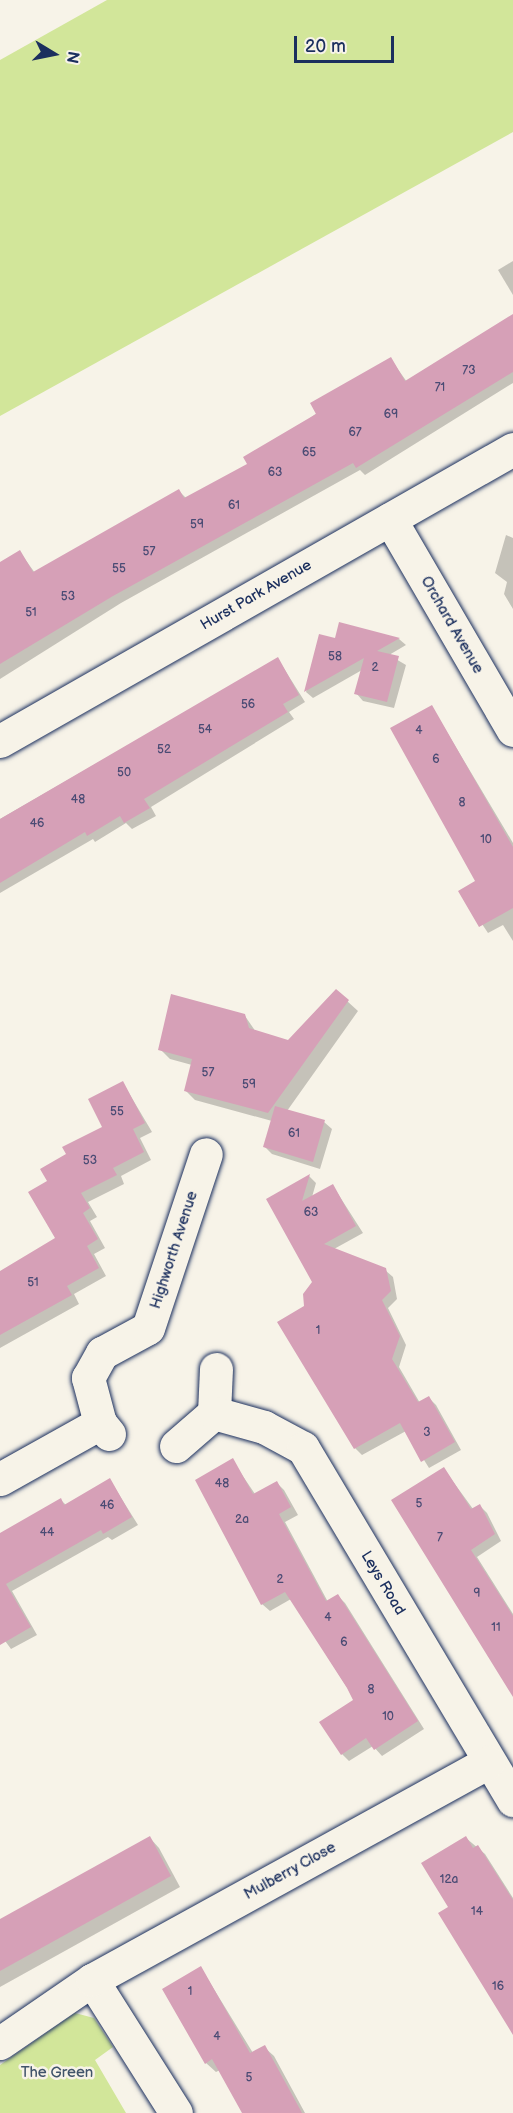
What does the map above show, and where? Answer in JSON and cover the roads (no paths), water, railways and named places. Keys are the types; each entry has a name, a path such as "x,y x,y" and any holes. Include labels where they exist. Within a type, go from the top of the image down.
{"street":[{"name":"Hurst Park Avenue","path":"0,741 513,449"},
{"name":"Orchard Avenue","path":"390,519 513,730"},
{"name":"Highworth Avenue","path":"0,1479 105,1428 88,1378 102,1353 148,1328 206,1154"},
{"path":"176,1446 214,1413 216,1369"},
{"name":"Leys Road","path":"214,1413 264,1427 303,1448 488,1762 513,1800"},
{"name":"Mulberry Close","path":"0,2043 92,1980 488,1762"},
{"path":"92,1980 176,2113"}],"park label":[{"name":"The Green","path":"57,2073"}]}
